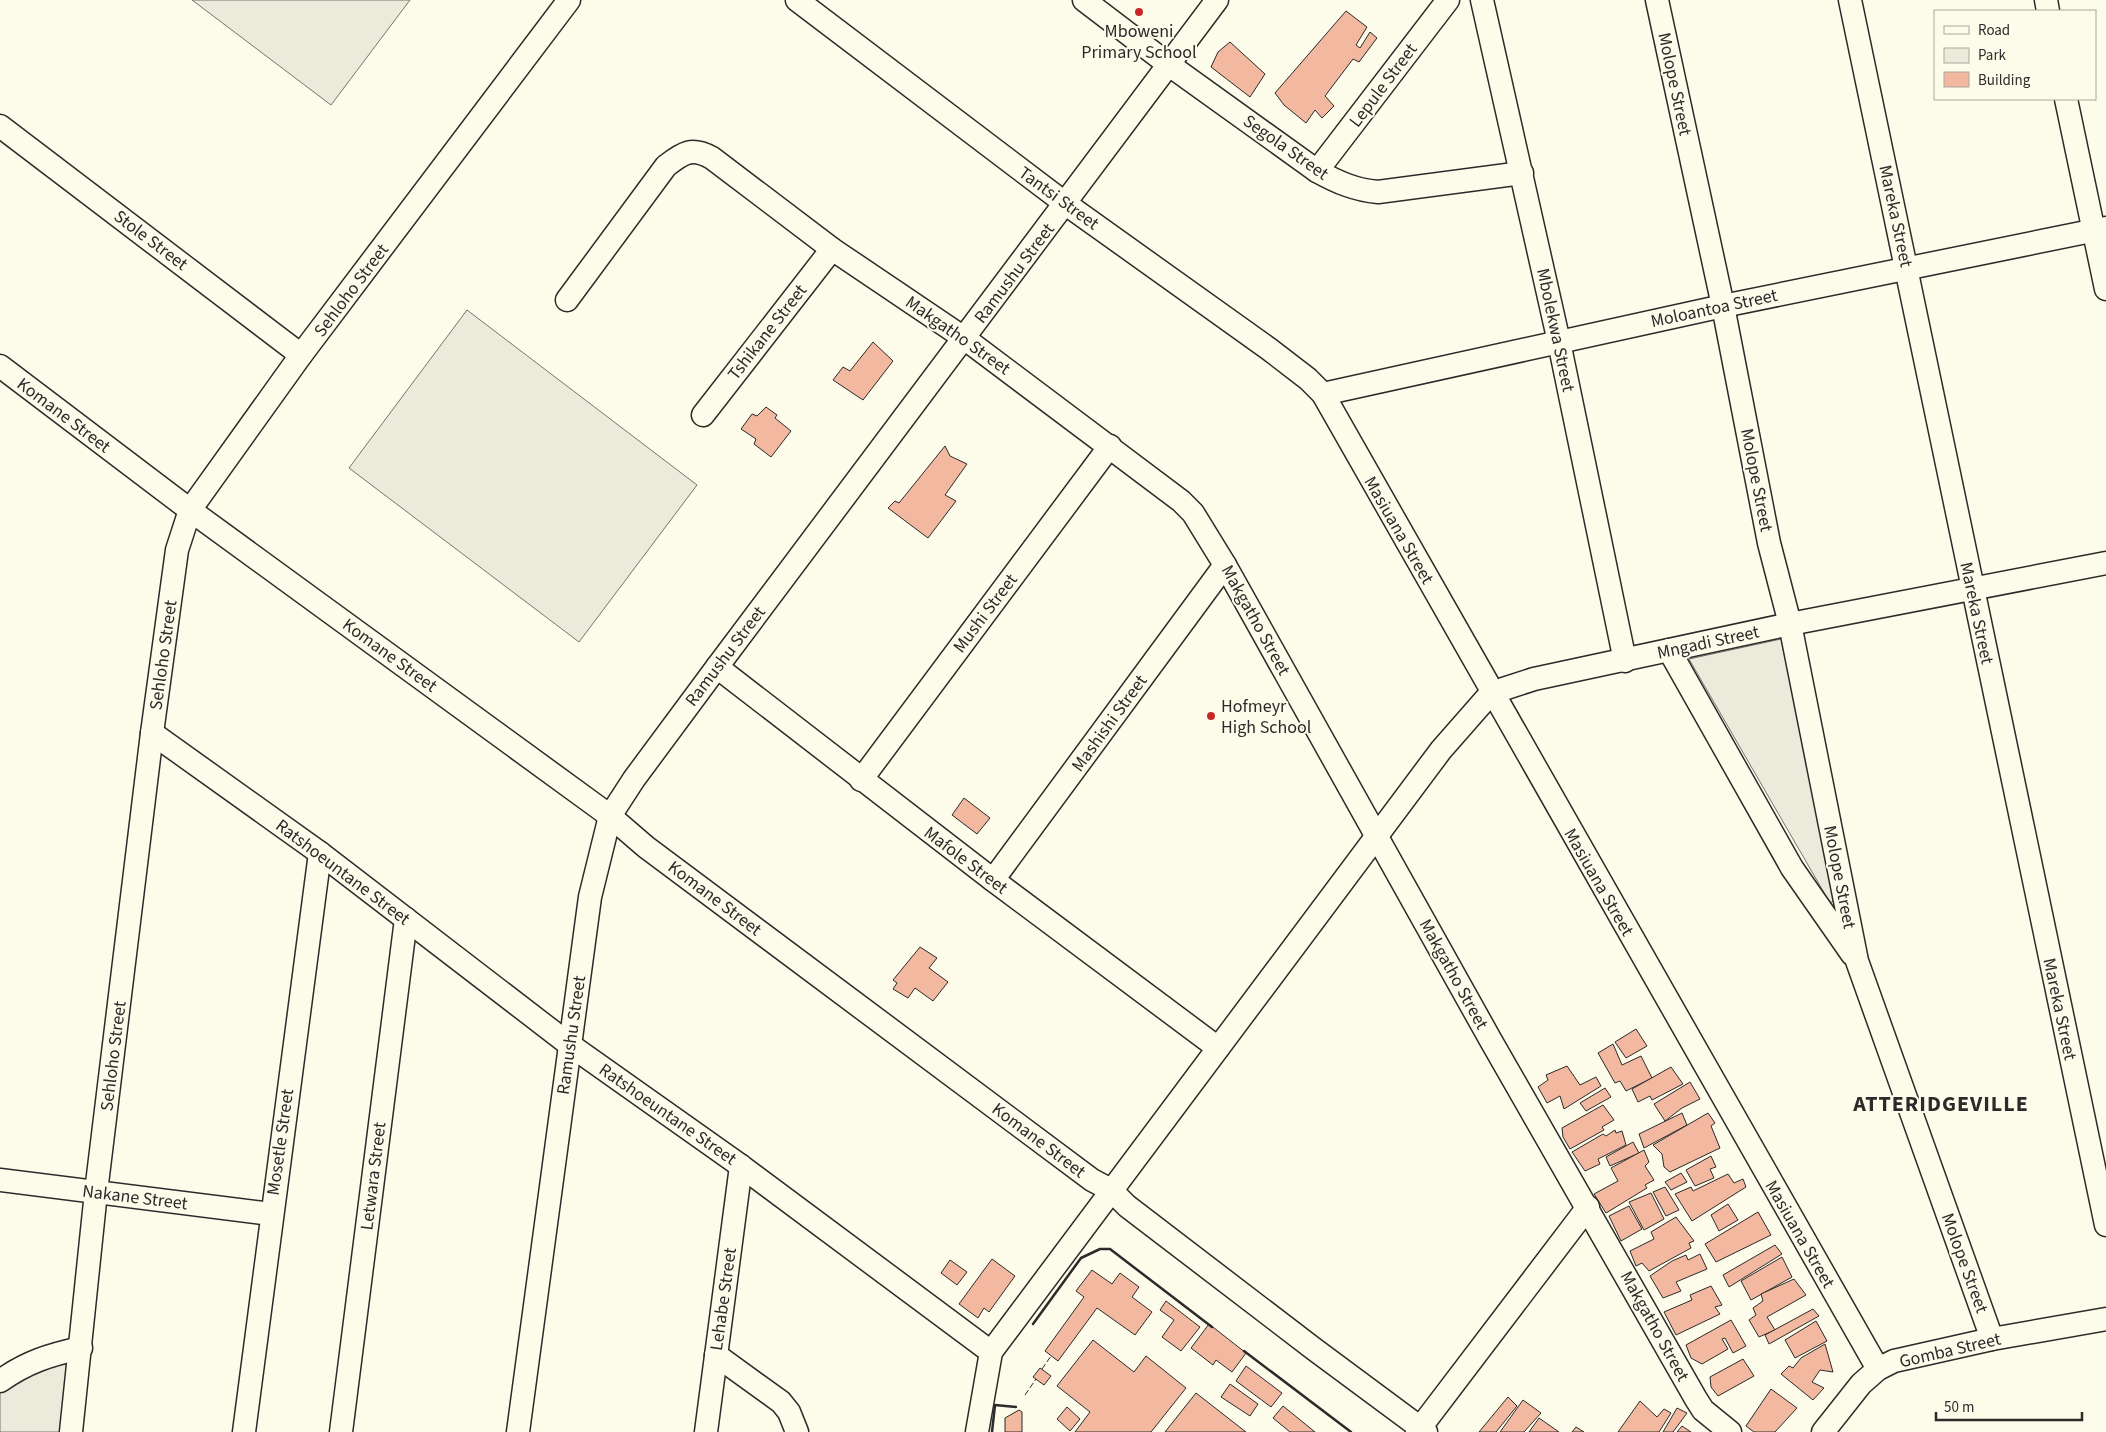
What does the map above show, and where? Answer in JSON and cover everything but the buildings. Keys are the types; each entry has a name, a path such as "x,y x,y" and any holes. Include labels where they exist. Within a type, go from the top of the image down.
{"street":[{"name":"Sehloho Street","path":"71,1432 96,1192 152,733 177,550 190,510 302,355 569,0"},
{"name":"Tantsi Street","path":"796,0 1066,204 1269,349 1308,379 1323,394"},
{"name":"Segola Street","path":"1084,0 1168,64 1317,171 1357,190 1378,192 1522,172"},
{"name":"Ramushu Street","path":"518,1432 590,897 610,816 634,778 1217,0"},
{"name":"Lepule Street","path":"1317,171 1448,0"},
{"name":"Mbolekwa Street","path":"1482,0 1559,342 1625,661"},
{"name":"Molope Street","path":"1657,0 1723,306 1769,543 1790,624 1857,961 1992,1340"},
{"name":"Mareka Street","path":"1850,0 1908,267 1971,589 2106,1225"},
{"path":"2066,100 2099,229 2106,289"},
{"name":"Stole Street","path":"0,126 302,355"},
{"name":"Makgatho Street","path":"567,300 666,166 678,157 692,151 701,152 712,158 832,249 964,338 1110,446 1194,513 1696,1399 1704,1410 1730,1432"},
{"name":"Moloantoa Street","path":"1323,394 1723,306 2099,229"},
{"name":"Tshikane Street","path":"702,415 832,249"},
{"name":"Komane Street","path":"0,366 190,510 610,816 654,852 1092,1180 1111,1190 1127,1206 1421,1430"},
{"name":"Masiuana Street","path":"1323,394 1491,693 1878,1369"},
{"name":"Mushi Street","path":"861,780 1110,446"},
{"name":"Mngadi Street","path":"1491,693 1534,679 1625,661 1790,624 2106,563"},
{"name":"Mashishi Street","path":"993,880 1225,565"},
{"name":"Molope Street","path":"1669,650 1792,868 1857,961"},
{"name":"Mafole Street","path":"717,667 861,780 1218,1048"},
{"path":"977,1432 991,1352 1376,836 1448,742 1491,693"},
{"name":"Ratshoeuntane Street","path":"152,733 320,853 570,1044 741,1166 991,1352"},
{"name":"Mosetle Street","path":"244,1432 271,1214 320,853"},
{"name":"Letwara Street","path":"341,1432 406,919"},
{"name":"Lehabe Street","path":"706,1432 741,1166"},
{"name":"Nakane Street","path":"0,1180 271,1214"},
{"path":"1421,1430 1588,1208"},
{"name":"Gomba Street","path":"1823,1432 1861,1384 1878,1369 1914,1356 2106,1319"},
{"path":"0,1381 22,1366 50,1355 80,1348"},
{"path":"716,1354 781,1402 789,1412 797,1432"}],"green space":[{"path":"192,0 410,0 331,105"},
{"path":"467,310 697,485 579,642 349,468"},
{"path":"1781,639 1837,899 1830,903 1689,659"},
{"path":"67,1361 66,1432 0,1432 0,1392 23,1370"}],"fence":[{"path":"1042,1369 1051,1356"},
{"path":"1025,1395 1036,1379"}],"wall":[{"path":"1033,1324 1081,1258 1100,1249 1110,1249 1212,1327"},
{"path":"1244,1351 1351,1432"},
{"path":"992,1432 995,1405 1016,1407"}],"place":[{"name":"Mboweni Primary School","path":"1139,12"},
{"name":"Hofmeyr High School","path":"1211,716"}],"district":[{"name":"ATTERIDGEVILLE","path":"1941,1103"}]}
